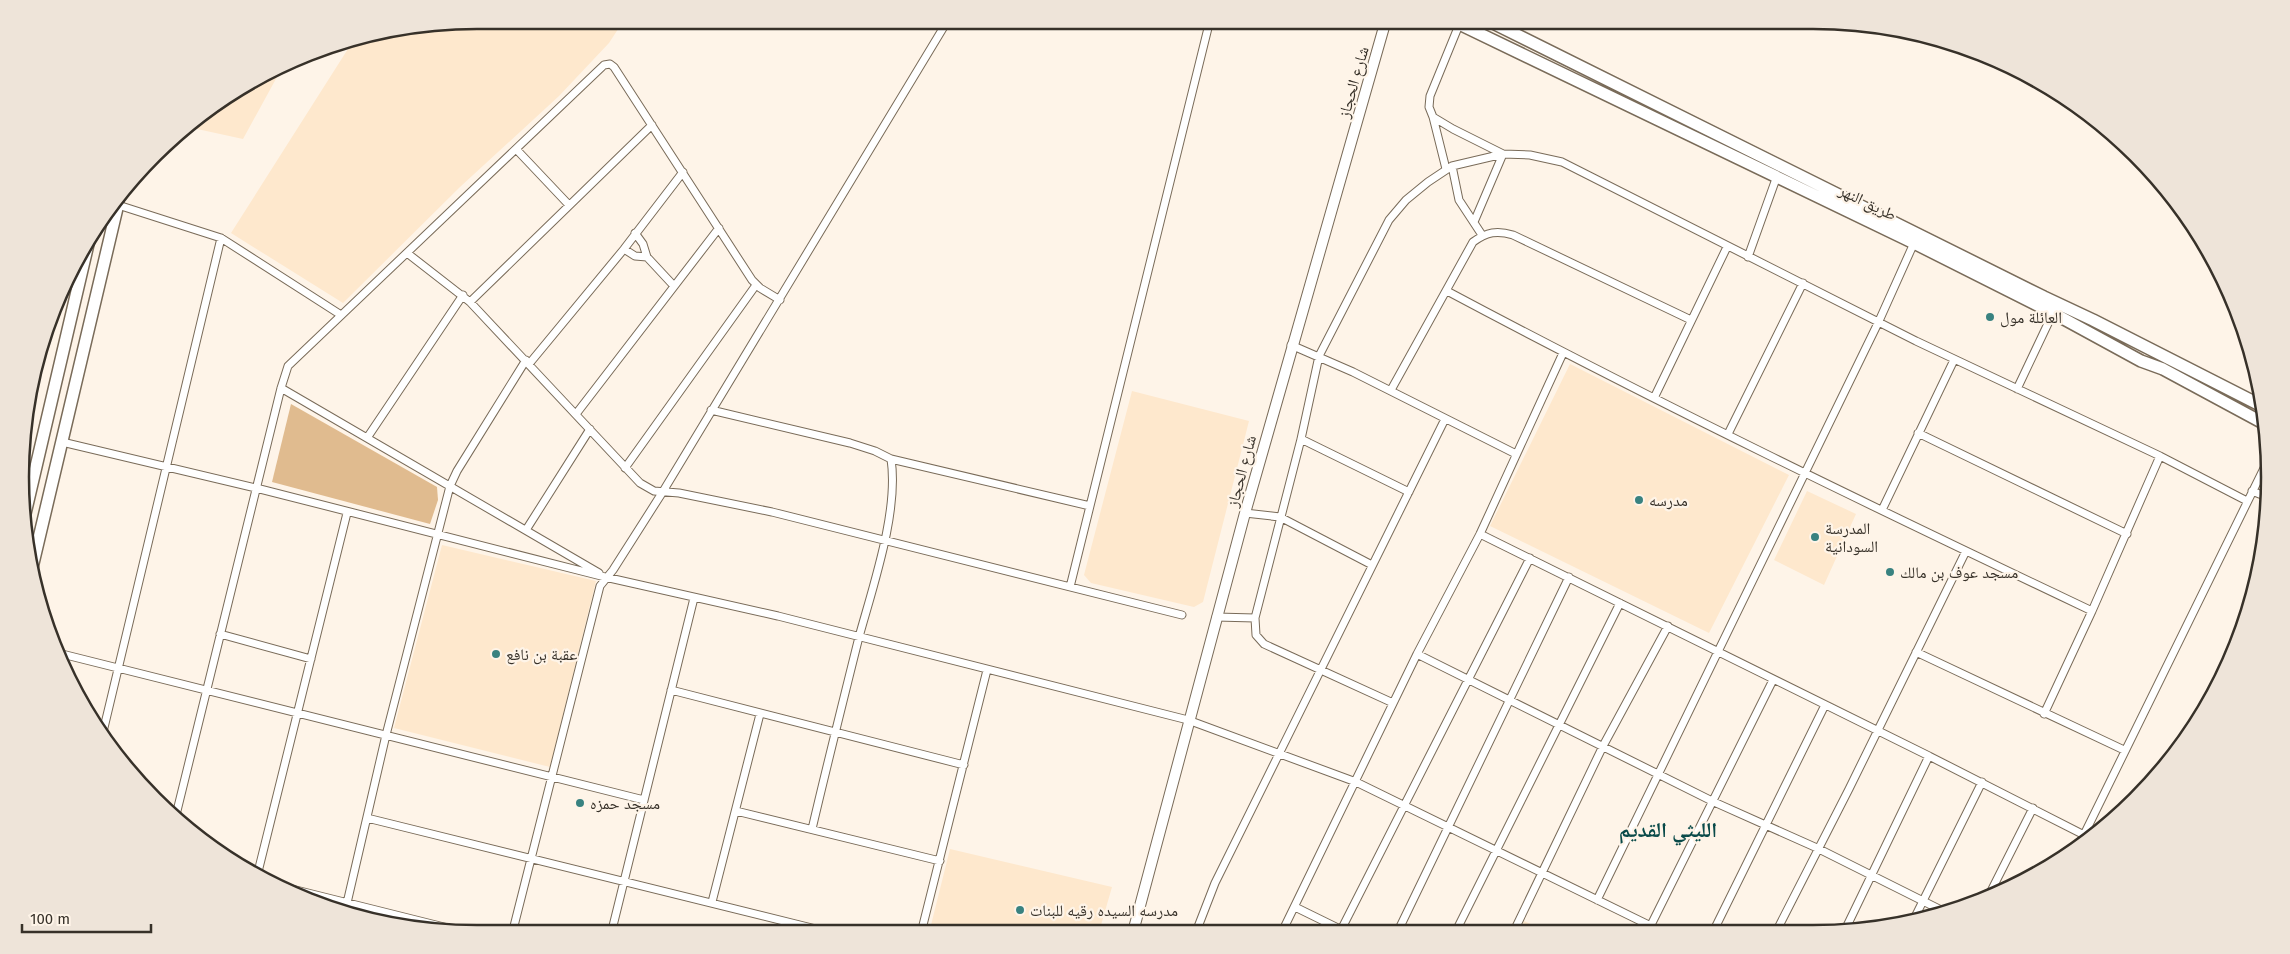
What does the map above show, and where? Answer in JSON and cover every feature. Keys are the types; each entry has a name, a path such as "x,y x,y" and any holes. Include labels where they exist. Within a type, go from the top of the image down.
{"main road":[{"name":"شارع الحجاز","path":"1135,925 1216,617 1383,29"},
{"name":"طريق النهر","path":"1470,29 1914,243 2054,313 2133,356 2163,369 2257,420"},
{"name":"طريق النهر","path":"1504,29 2255,402"},
{"path":"35,553 117,210"},
{"path":"30,493 82,266"},
{"path":"2133,356 2140,344"},
{"path":"31,513 45,512"}],"street":[{"path":"514,925 600,586 605,577 613,570 662,493 943,29"},
{"path":"1070,587 1208,29"},
{"path":"1453,29 1430,96 1429,107 1459,200 1482,235"},
{"path":"177,810 281,388 290,364 607,64 614,67 756,285 780,300"},
{"path":"1433,117 1453,130 1503,154"},
{"path":"470,302 652,125"},
{"path":"516,149 569,205"},
{"path":"1474,222 1503,154"},
{"path":"1393,703 1320,671 1259,640 1254,629 1254,618 1301,438 1319,356 1388,220 1406,200 1449,168 1503,154 1530,155 1562,162 1954,360 2160,456 2247,501"},
{"path":"347,903 386,735 450,486 457,471 528,362 624,249 683,172"},
{"path":"1748,257 1777,176"},
{"path":"120,205 221,238 341,315"},
{"path":"576,414 719,228"},
{"path":"1391,390 1473,242 1482,235 1491,232 1513,235 1691,320"},
{"path":"635,234 643,244 647,258 674,286"},
{"path":"104,726 168,467 221,238"},
{"path":"1597,900 1879,321 1914,243"},
{"path":"1654,398 1727,247"},
{"path":"624,249 635,256 647,258"},
{"path":"407,253 463,295 640,483 662,493 679,493 772,512 1182,615"},
{"path":"1728,434 1803,283"},
{"path":"625,468 756,285"},
{"path":"1447,291 1564,353 1805,473 2092,610"},
{"path":"367,438 463,295"},
{"path":"2018,389 2054,313"},
{"path":"1292,345 1391,390 1516,454"},
{"path":"1286,925 1417,654 1480,534 1564,353"},
{"path":"1882,510 1954,360"},
{"path":"281,388 605,577"},
{"path":"711,410 850,444 875,451 891,459 1090,506"},
{"path":"1199,925 1215,883 1278,752 1445,419"},
{"path":"526,530 590,429"},
{"path":"1918,433 2127,534"},
{"path":"1301,438 1409,492"},
{"path":"62,442 256,488 347,513 605,577 778,616 1188,720 1356,782 1497,850 1643,925"},
{"path":"2044,714 2127,534 2160,456"},
{"path":"812,829 835,731 885,541 893,475 891,459"},
{"path":"2084,834 2261,474"},
{"path":"2252,491 2260,494"},
{"path":"259,868 347,513"},
{"path":"1245,513 1280,517 1372,565"},
{"path":"1480,534 1877,729 2084,835"},
{"path":"1780,925 1849,789 1966,551"},
{"path":"1344,925 1530,558"},
{"path":"1401,925 1569,577"},
{"path":"613,925 694,598"},
{"path":"1459,925 1620,603"},
{"path":"1216,617 1254,618"},
{"path":"1517,925 1603,746 1668,626"},
{"path":"220,634 311,659"},
{"path":"1916,652 2044,714 2124,750"},
{"path":"1417,654 1714,802 1818,848 1936,908"},
{"path":"66,655 118,670 644,800"},
{"path":"923,925 987,670"},
{"path":"1651,925 1774,680"},
{"path":"671,690 964,765"},
{"path":"1716,925 1826,704"},
{"path":"712,902 760,714"},
{"path":"1848,923 1929,756"},
{"path":"1917,913 1982,782"},
{"path":"1993,887 2033,808"},
{"path":"736,811 940,861"},
{"path":"367,818 801,925"},
{"path":"322,897 421,921"},
{"path":"1295,907 1330,925"}],"shaded area":[{"path":"618,29 609,43 559,96 460,187 343,303 231,233 349,48 390,37 448,30"},
{"path":"278,76 243,139 195,129 228,104"},
{"name":"مدرسه","path":"1570,364 1789,475 1709,633 1490,526"},
{"path":"1132,391 1249,421 1203,602 1194,607 1091,583 1084,575"},
{"path":"291,404 437,487 438,500 430,524 272,482"},
{"name":"المدرسة السودانية","path":"1807,491 1856,514 1824,585 1774,560"},
{"name":"عقبة بن نافع","path":"442,545 596,581 550,767 394,728"},
{"name":"مدرسه السيده رقيه للبنات","path":"950,849 1112,887 1101,925 931,925"},
{"path":"1524,921 1533,925 1522,925"}],"place":[{"name":"العائلة مول","path":"1990,317"},
{"name":"مدرسه","path":"1639,500"},
{"name":"المدرسة السودانية","path":"1815,537"},
{"name":"مسجد عوف بن مالك","path":"1890,572"},
{"name":"عقبة بن نافع","path":"496,654"},
{"name":"مسجد حمزه","path":"580,803"},
{"name":"مدرسه السيده رقيه للبنات","path":"1020,910"}],"district":[{"name":"الليثي القديم","path":"1668,830"}]}
